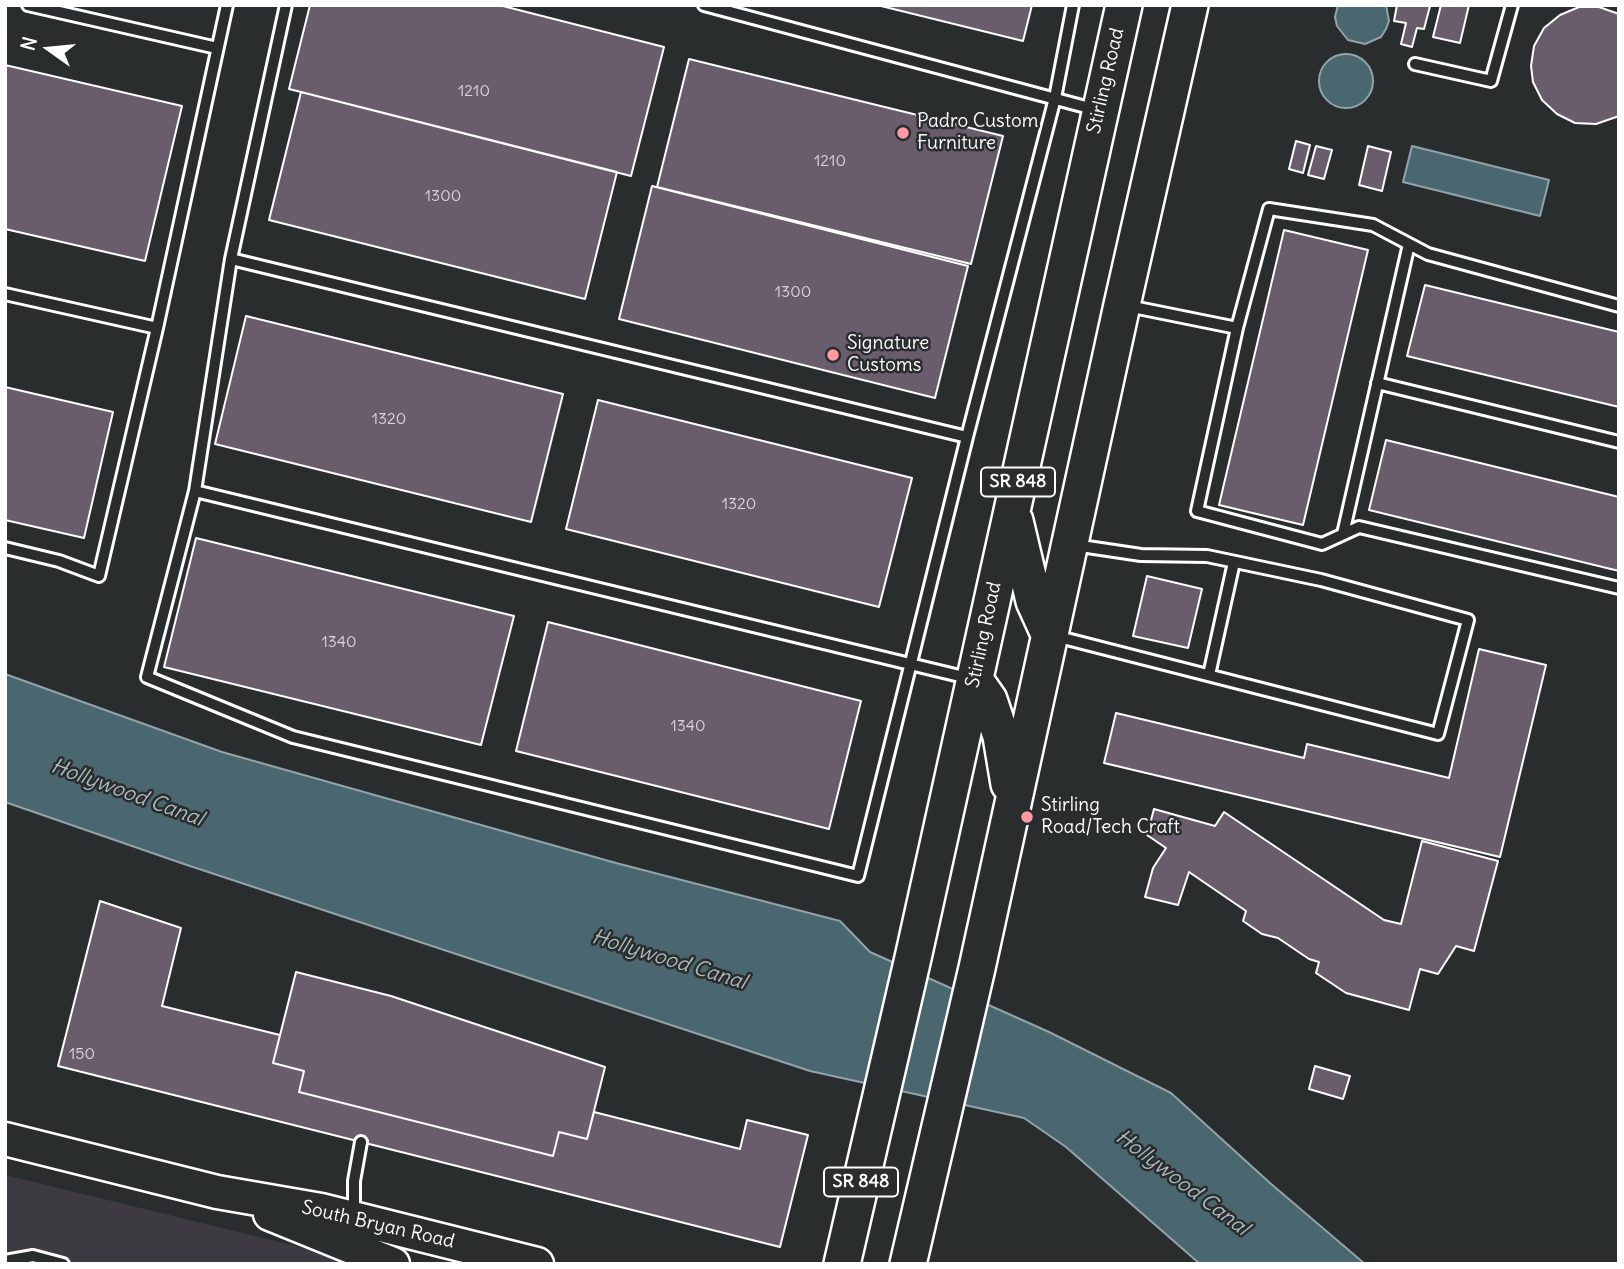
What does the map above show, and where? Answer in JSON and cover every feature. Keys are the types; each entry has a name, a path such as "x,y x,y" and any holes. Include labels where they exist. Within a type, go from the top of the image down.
{"main road":[{"name":"Stirling Road","path":"842,1264 881,1101 1124,5"},
{"name":"SR 848","path":"908,1264 977,968 1190,5"},
{"path":"1012,507 1031,591 1049,634"},
{"path":"975,680 989,700 1002,736 1012,805"}],"street":[{"name":"South Bryan Road","path":"5,1139 217,1192 367,1241 537,1264"}],"lane":[{"path":"28,5 217,48"},
{"path":"5,548 59,561 99,576 157,328 227,5"},
{"path":"286,5 231,259 195,491 147,677 293,737 858,876 967,437 1055,99 1073,5"},
{"path":"704,5 1099,110"},
{"path":"1416,64 1491,81 1511,5"},
{"path":"1619,306 1428,254 1373,225 1269,209 1237,327 1196,511 1322,544 1359,527 1619,588"},
{"path":"1343,534 1409,244"},
{"path":"231,259 967,437"},
{"path":"5,294 157,328"},
{"path":"1122,305 1237,327"},
{"path":"1377,383 1619,442"},
{"path":"195,491 975,680"},
{"path":"1049,634 1437,734 1468,620 1321,580 1207,556 1141,555 1069,545"},
{"path":"1209,675 1234,562"},
{"path":"361,1142 354,1181 367,1241"},
{"path":"5,1261 33,1256 63,1264"}],"shaded area":[{"path":"5,1175 325,1253 355,1264 5,1264"}],"water":[{"path":"1338,5 1386,5 1389,21 1386,29 1381,37 1365,44 1348,40 1337,26 1335,17"},
{"path":"1346,54 1365,62 1373,81 1365,100 1346,108 1327,100 1319,81 1327,62"},
{"path":"1412,146 1549,180 1540,216 1403,182"},
{"name":"Hollywood Canal","path":"5,674 222,752 616,863 840,921 870,952 1049,1032 1171,1093 1365,1264 1200,1264 1066,1147 1024,1118 810,1071 5,802"}],"building":[{"path":"310,5 499,5 664,47 631,176 289,89"},
{"path":"877,5 1032,5 1023,41"},
{"path":"1397,5 1430,6 1424,29 1417,28 1412,47 1401,44 1406,23 1394,21"},
{"path":"1441,5 1469,5 1460,43 1433,37"},
{"path":"1579,7 1599,7 1619,14 1619,116 1596,124 1575,123 1557,114 1542,100 1533,82 1531,66 1534,46 1544,28 1560,15"},
{"path":"689,59 1003,136 971,264 657,187"},
{"path":"5,65 182,106 145,261 5,229"},
{"path":"301,92 617,172 585,299 269,220"},
{"path":"1296,141 1310,145 1303,173 1289,169"},
{"path":"1316,146 1332,150 1324,179 1308,175"},
{"path":"1368,146 1391,152 1382,191 1359,185"},
{"path":"652,186 968,266 935,398 619,319"},
{"path":"1284,230 1368,250 1303,525 1219,505"},
{"path":"1425,285 1619,332 1619,407 1407,356"},
{"path":"246,316 563,394 531,522 215,444"},
{"path":"5,387 113,412 84,538 5,520"},
{"path":"598,400 912,478 879,607 566,529"},
{"path":"1386,440 1619,497 1619,571 1369,510"},
{"path":"196,538 514,616 481,745 164,667"},
{"path":"1147,576 1202,589 1188,648 1133,636"},
{"path":"548,622 861,701 829,829 516,751"},
{"path":"1479,649 1546,665 1500,857 1104,763 1116,713 1304,758 1307,744 1449,778"},
{"path":"1154,809 1215,826 1224,812 1384,920 1401,924 1422,841 1498,861 1474,951 1456,946 1438,974 1420,969 1409,1010 1346,993 1316,973 1319,962 1309,959 1278,938 1262,934 1243,921 1246,911 1189,872 1178,905 1145,897 1153,868 1166,848 1147,835"},
{"path":"100,901 181,928 162,1006 280,1035 273,1063 304,1071 299,1092 553,1156 559,1132 587,1139 594,1112 740,1149 747,1120 808,1135 780,1247 58,1066"},
{"path":"296,972 391,996 605,1067 587,1139 559,1132 553,1156 299,1092 304,1071 273,1063"},
{"path":"1315,1066 1350,1076 1343,1099 1309,1089"}],"place":[{"name":"Padro Custom Furniture","path":"903,133"},
{"name":"Signature Customs","path":"833,355"},
{"name":"Stirling Road/Tech Craft","path":"1027,817"}]}
